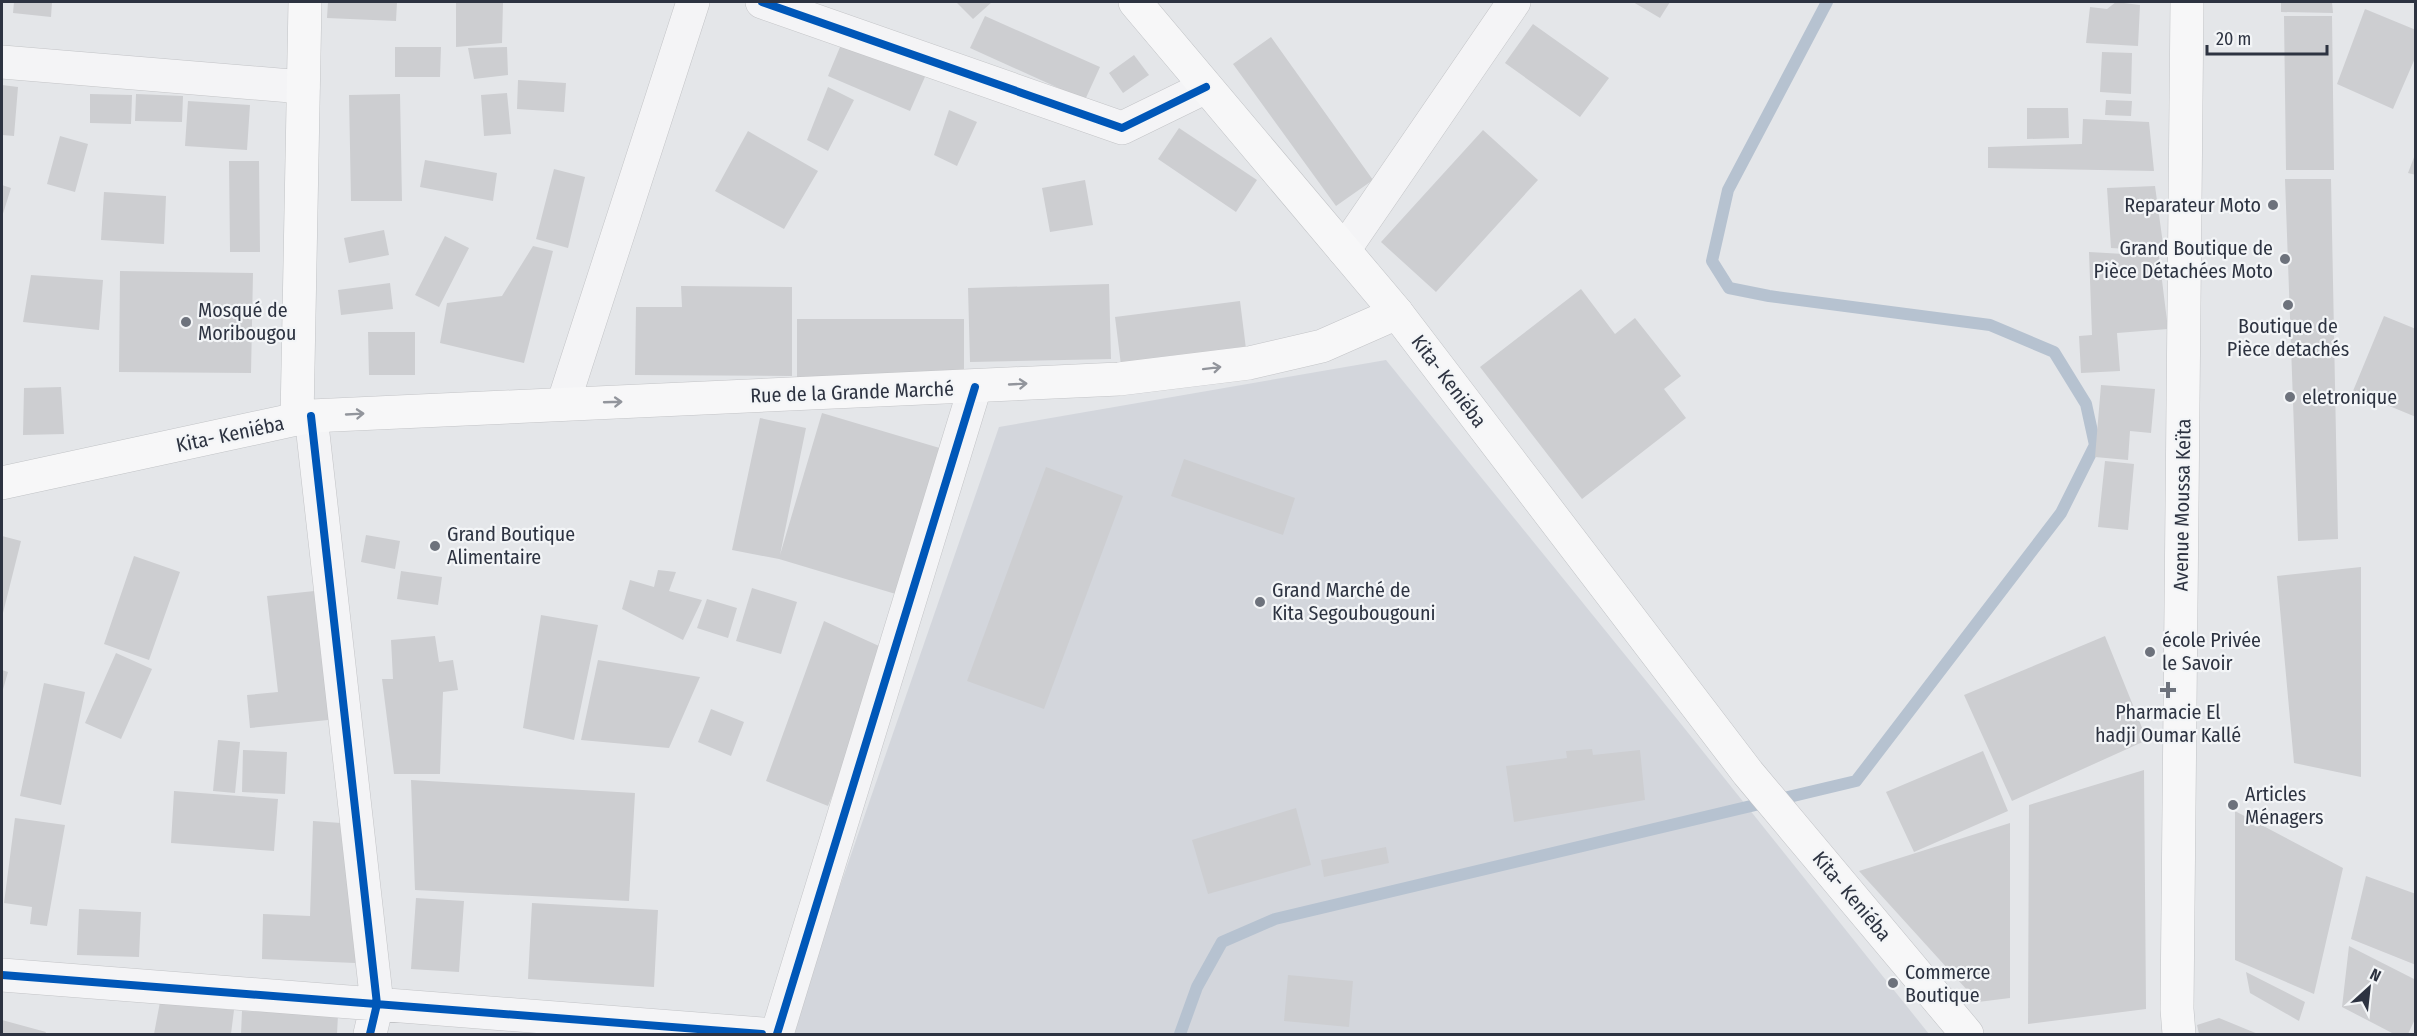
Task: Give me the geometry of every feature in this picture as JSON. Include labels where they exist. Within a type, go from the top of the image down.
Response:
[{"type":"main road","name":"Kita- Keniéba","points":[[2,483],[304,418],[305,2]]},
{"type":"main road","name":"Kita- Keniéba","points":[[1135,2],[1396,313],[1748,773],[1967,1035]]},
{"type":"main road","name":"Avenue Moussa Keïta","points":[[2174,1026],[2187,2]]},
{"type":"main road","name":"Rue de la Grande Marché","points":[[304,418],[1119,379],[1249,363],[1322,346],[1396,313]]},
{"type":"street","points":[[562,404],[693,2]]},
{"type":"street","points":[[762,2],[1122,128],[1206,87]]},
{"type":"street","points":[[1344,250],[1514,2]]},
{"type":"street","points":[[2,62],[303,87]]},
{"type":"street","points":[[777,1035],[975,387]]},
{"type":"street","points":[[304,418],[373,1019]]},
{"type":"street","points":[[2,975],[373,1019],[762,1035]]},
{"type":"shaded area","name":"Grand Marché de Kita Segoubougouni","points":[[1386,360],[1929,1034],[789,1034],[999,427]]},
{"type":"building","points":[[14,2],[52,2],[51,17],[13,13]]},
{"type":"building","points":[[328,2],[397,2],[396,21],[327,18]]},
{"type":"building","points":[[456,2],[503,2],[502,43],[456,47]]},
{"type":"building","points":[[956,2],[992,2],[973,19]]},
{"type":"building","points":[[1633,2],[1670,2],[1660,18]]},
{"type":"building","points":[[2116,2],[2140,5],[2138,46],[2086,43],[2090,7],[2107,9]]},
{"type":"building","points":[[2281,2],[2332,2],[2333,13],[2281,12]]},
{"type":"building","points":[[2365,9],[2416,30],[2416,56],[2393,109],[2337,84]]},
{"type":"building","points":[[985,16],[1100,67],[1085,100],[970,48]]},
{"type":"building","points":[[2284,16],[2332,16],[2334,170],[2286,170]]},
{"type":"building","points":[[1533,24],[1609,78],[1580,117],[1505,63]]},
{"type":"building","points":[[845,35],[928,70],[910,111],[828,76]]},
{"type":"building","points":[[1271,37],[1373,180],[1336,206],[1233,64]]},
{"type":"building","points":[[395,47],[441,47],[440,77],[395,77]]},
{"type":"building","points":[[507,47],[508,75],[474,79],[468,48]]},
{"type":"building","points":[[2102,52],[2132,53],[2131,94],[2100,92]]},
{"type":"building","points":[[1134,55],[1149,75],[1123,93],[1109,73]]},
{"type":"building","points":[[518,80],[566,83],[564,112],[517,109]]},
{"type":"building","points":[[2,85],[18,87],[14,136],[2,135]]},
{"type":"building","points":[[828,87],[854,100],[828,151],[807,140]]},
{"type":"building","points":[[507,93],[511,134],[484,136],[481,95]]},
{"type":"building","points":[[90,94],[132,95],[131,124],[90,123]]},
{"type":"building","points":[[136,94],[183,96],[182,122],[135,121]]},
{"type":"building","points":[[400,94],[402,201],[351,201],[349,95]]},
{"type":"building","points":[[2106,100],[2132,101],[2131,116],[2105,115]]},
{"type":"building","points":[[188,101],[250,105],[247,150],[185,146]]},
{"type":"building","points":[[2027,108],[2068,108],[2069,138],[2027,139]]},
{"type":"building","points":[[949,110],[977,122],[957,166],[934,155]]},
{"type":"building","points":[[2083,119],[2149,122],[2154,171],[1988,168],[1988,147],[2082,144]]},
{"type":"building","points":[[1179,128],[1257,180],[1236,212],[1158,159]]},
{"type":"building","points":[[1483,130],[1538,180],[1436,292],[1381,242]]},
{"type":"building","points":[[748,131],[818,171],[784,229],[715,191]]},
{"type":"building","points":[[60,136],[88,144],[75,192],[47,184]]},
{"type":"building","points":[[2416,152],[2416,175],[2408,173]]},
{"type":"building","points":[[425,160],[497,173],[493,201],[420,187]]},
{"type":"building","points":[[229,161],[259,161],[260,252],[230,252]]},
{"type":"building","points":[[554,169],[585,177],[568,248],[536,239]]},
{"type":"building","points":[[2285,179],[2331,179],[2338,539],[2298,541]]},
{"type":"building","points":[[1085,180],[1093,225],[1050,232],[1042,188]]},
{"type":"building","points":[[2,185],[11,188],[2,217]]},
{"type":"building","points":[[2155,186],[2164,251],[2111,248],[2107,188]]},
{"type":"building","points":[[104,192],[166,196],[164,244],[101,240]]},
{"type":"building","points":[[384,230],[389,255],[349,263],[344,238]]},
{"type":"building","points":[[445,236],[469,248],[439,307],[415,295]]},
{"type":"building","points":[[533,246],[553,251],[524,363],[440,343],[447,303],[502,296]]},
{"type":"building","points":[[2089,252],[2159,256],[2168,329],[2117,333],[2120,371],[2081,373],[2079,336],[2092,335]]},
{"type":"building","name":"Mosqué de Moribougou","points":[[120,271],[253,273],[251,373],[119,372]]},
{"type":"building","points":[[31,275],[103,280],[99,330],[23,322]]},
{"type":"building","points":[[390,283],[393,309],[341,315],[338,290]]},
{"type":"building","points":[[1109,284],[1111,359],[970,362],[968,288]]},
{"type":"building","points":[[681,286],[792,287],[792,376],[635,375],[636,307],[682,307]]},
{"type":"building","points":[[1581,289],[1615,334],[1635,318],[1681,376],[1664,389],[1686,418],[1582,499],[1480,367]]},
{"type":"building","points":[[1240,301],[1246,349],[1121,365],[1115,317]]},
{"type":"building","points":[[2384,316],[2416,329],[2416,417],[2353,391]]},
{"type":"building","points":[[797,319],[964,319],[964,377],[797,377]]},
{"type":"building","points":[[368,332],[415,332],[415,375],[369,375]]},
{"type":"building","points":[[2101,385],[2155,389],[2151,433],[2130,431],[2128,460],[2095,457]]},
{"type":"building","points":[[61,387],[64,434],[23,435],[24,388]]},
{"type":"building","points":[[822,413],[943,449],[899,595],[779,559],[732,550],[760,418],[806,428],[780,555]]},
{"type":"building","points":[[1184,459],[1295,498],[1283,535],[1171,496]]},
{"type":"building","points":[[2105,461],[2134,464],[2128,530],[2098,527]]},
{"type":"building","points":[[1046,467],[1123,496],[1044,709],[967,681]]},
{"type":"building","points":[[366,535],[400,541],[395,569],[361,562]]},
{"type":"building","points":[[2,536],[21,541],[2,617]]},
{"type":"building","points":[[134,556],[180,572],[149,660],[104,644]]},
{"type":"building","points":[[2361,567],[2361,777],[2294,763],[2277,576]]},
{"type":"building","points":[[658,570],[676,572],[669,591],[702,600],[683,640],[622,609],[630,580],[654,587]]},
{"type":"building","points":[[401,571],[442,577],[438,605],[397,599]]},
{"type":"building","points":[[752,588],[797,602],[781,654],[736,641]]},
{"type":"building","points":[[324,590],[338,719],[250,728],[247,695],[278,692],[267,596]]},
{"type":"building","points":[[707,599],[737,608],[728,638],[697,628]]},
{"type":"building","points":[[541,615],[598,625],[574,740],[523,728]]},
{"type":"building","points":[[824,621],[890,651],[828,806],[766,781]]},
{"type":"building","points":[[435,636],[439,662],[453,660],[458,690],[443,692],[440,774],[394,774],[382,679],[393,679],[391,640]]},
{"type":"building","points":[[2105,636],[2147,740],[2012,801],[1964,695]]},
{"type":"building","points":[[116,653],[152,669],[121,739],[85,723]]},
{"type":"building","points":[[598,660],[700,677],[669,748],[581,740]]},
{"type":"building","points":[[2,670],[8,672],[2,693]]},
{"type":"building","points":[[44,683],[85,692],[61,805],[20,796]]},
{"type":"building","points":[[711,709],[744,722],[731,756],[698,742]]},
{"type":"building","points":[[218,740],[240,742],[235,793],[213,791]]},
{"type":"building","points":[[1592,749],[1593,755],[1640,750],[1645,800],[1514,822],[1506,766],[1567,758],[1566,751]]},
{"type":"building","points":[[243,750],[287,752],[285,794],[242,792]]},
{"type":"building","points":[[1983,751],[2008,811],[1914,852],[1886,792]]},
{"type":"building","points":[[2144,770],[2146,1009],[2028,1024],[2029,805]]},
{"type":"building","points":[[411,780],[635,793],[629,901],[415,890]]},
{"type":"building","points":[[174,791],[278,799],[274,851],[171,843]]},
{"type":"building","points":[[1296,808],[1311,865],[1208,894],[1192,840]]},
{"type":"building","points":[[2235,811],[2343,868],[2314,994],[2235,960]]},
{"type":"building","points":[[15,818],[65,825],[47,926],[30,924],[32,907],[4,903]]},
{"type":"building","points":[[313,821],[355,824],[355,963],[262,959],[263,914],[310,916]]},
{"type":"building","points":[[2010,823],[2010,998],[1978,1002],[1859,871]]},
{"type":"building","points":[[1386,847],[1389,863],[1324,877],[1321,860]]},
{"type":"building","points":[[2366,876],[2416,894],[2416,965],[2351,939]]},
{"type":"building","points":[[416,898],[464,901],[459,972],[411,969]]},
{"type":"building","points":[[532,903],[658,910],[654,987],[528,979]]},
{"type":"building","points":[[79,909],[141,912],[139,957],[77,955]]},
{"type":"building","points":[[2349,946],[2416,980],[2416,1017],[2408,1034],[2394,1034],[2342,1007]]},
{"type":"building","points":[[2246,972],[2305,1002],[2299,1021],[2250,993]]},
{"type":"building","points":[[1288,975],[1353,981],[1349,1027],[1284,1021]]},
{"type":"building","points":[[160,1002],[234,1010],[231,1034],[154,1034]]},
{"type":"building","points":[[242,1011],[338,1015],[337,1034],[241,1034]]},
{"type":"building","points":[[2219,1018],[2258,1034],[2199,1034],[2197,1025]]},
{"type":"building","points":[[2,1020],[46,1032],[45,1034],[2,1034]]},
{"type":"waterway","points":[[1180,1034],[1197,987],[1222,942],[1275,919],[1856,781],[2061,513],[2095,445],[2086,404],[2054,352],[1990,325],[1769,296],[1729,288],[1712,261],[1728,190],[1827,2]]},
{"type":"cycle path","points":[[762,2],[1122,128],[1206,87]]},
{"type":"cycle path","points":[[777,1034],[975,387]]},
{"type":"cycle path","points":[[311,416],[377,1004],[370,1034]]},
{"type":"cycle path","points":[[2,975],[762,1034]]},
{"type":"place","name":"Reparateur Moto","points":[[2273,205]]},
{"type":"place","name":"Grand Boutique de Pièce Détachées Moto","points":[[2285,259]]},
{"type":"place","name":"Boutique de Pièce detachés","points":[[2288,305]]},
{"type":"place","name":"Mosqué de Moribougou","points":[[186,322]]},
{"type":"place","name":"eletronique","points":[[2290,397]]},
{"type":"place","name":"Grand Boutique Alimentaire","points":[[435,546]]},
{"type":"place","name":"Grand Marché de Kita Segoubougouni","points":[[1260,602]]},
{"type":"place","name":"école Privée le Savoir","points":[[2150,652]]},
{"type":"place","name":"Pharmacie El hadji Oumar Kallé","points":[[2168,690]]},
{"type":"place","name":"Articles Ménagers","points":[[2233,805]]},
{"type":"place","name":"Commerce Boutique","points":[[1893,983]]}]
